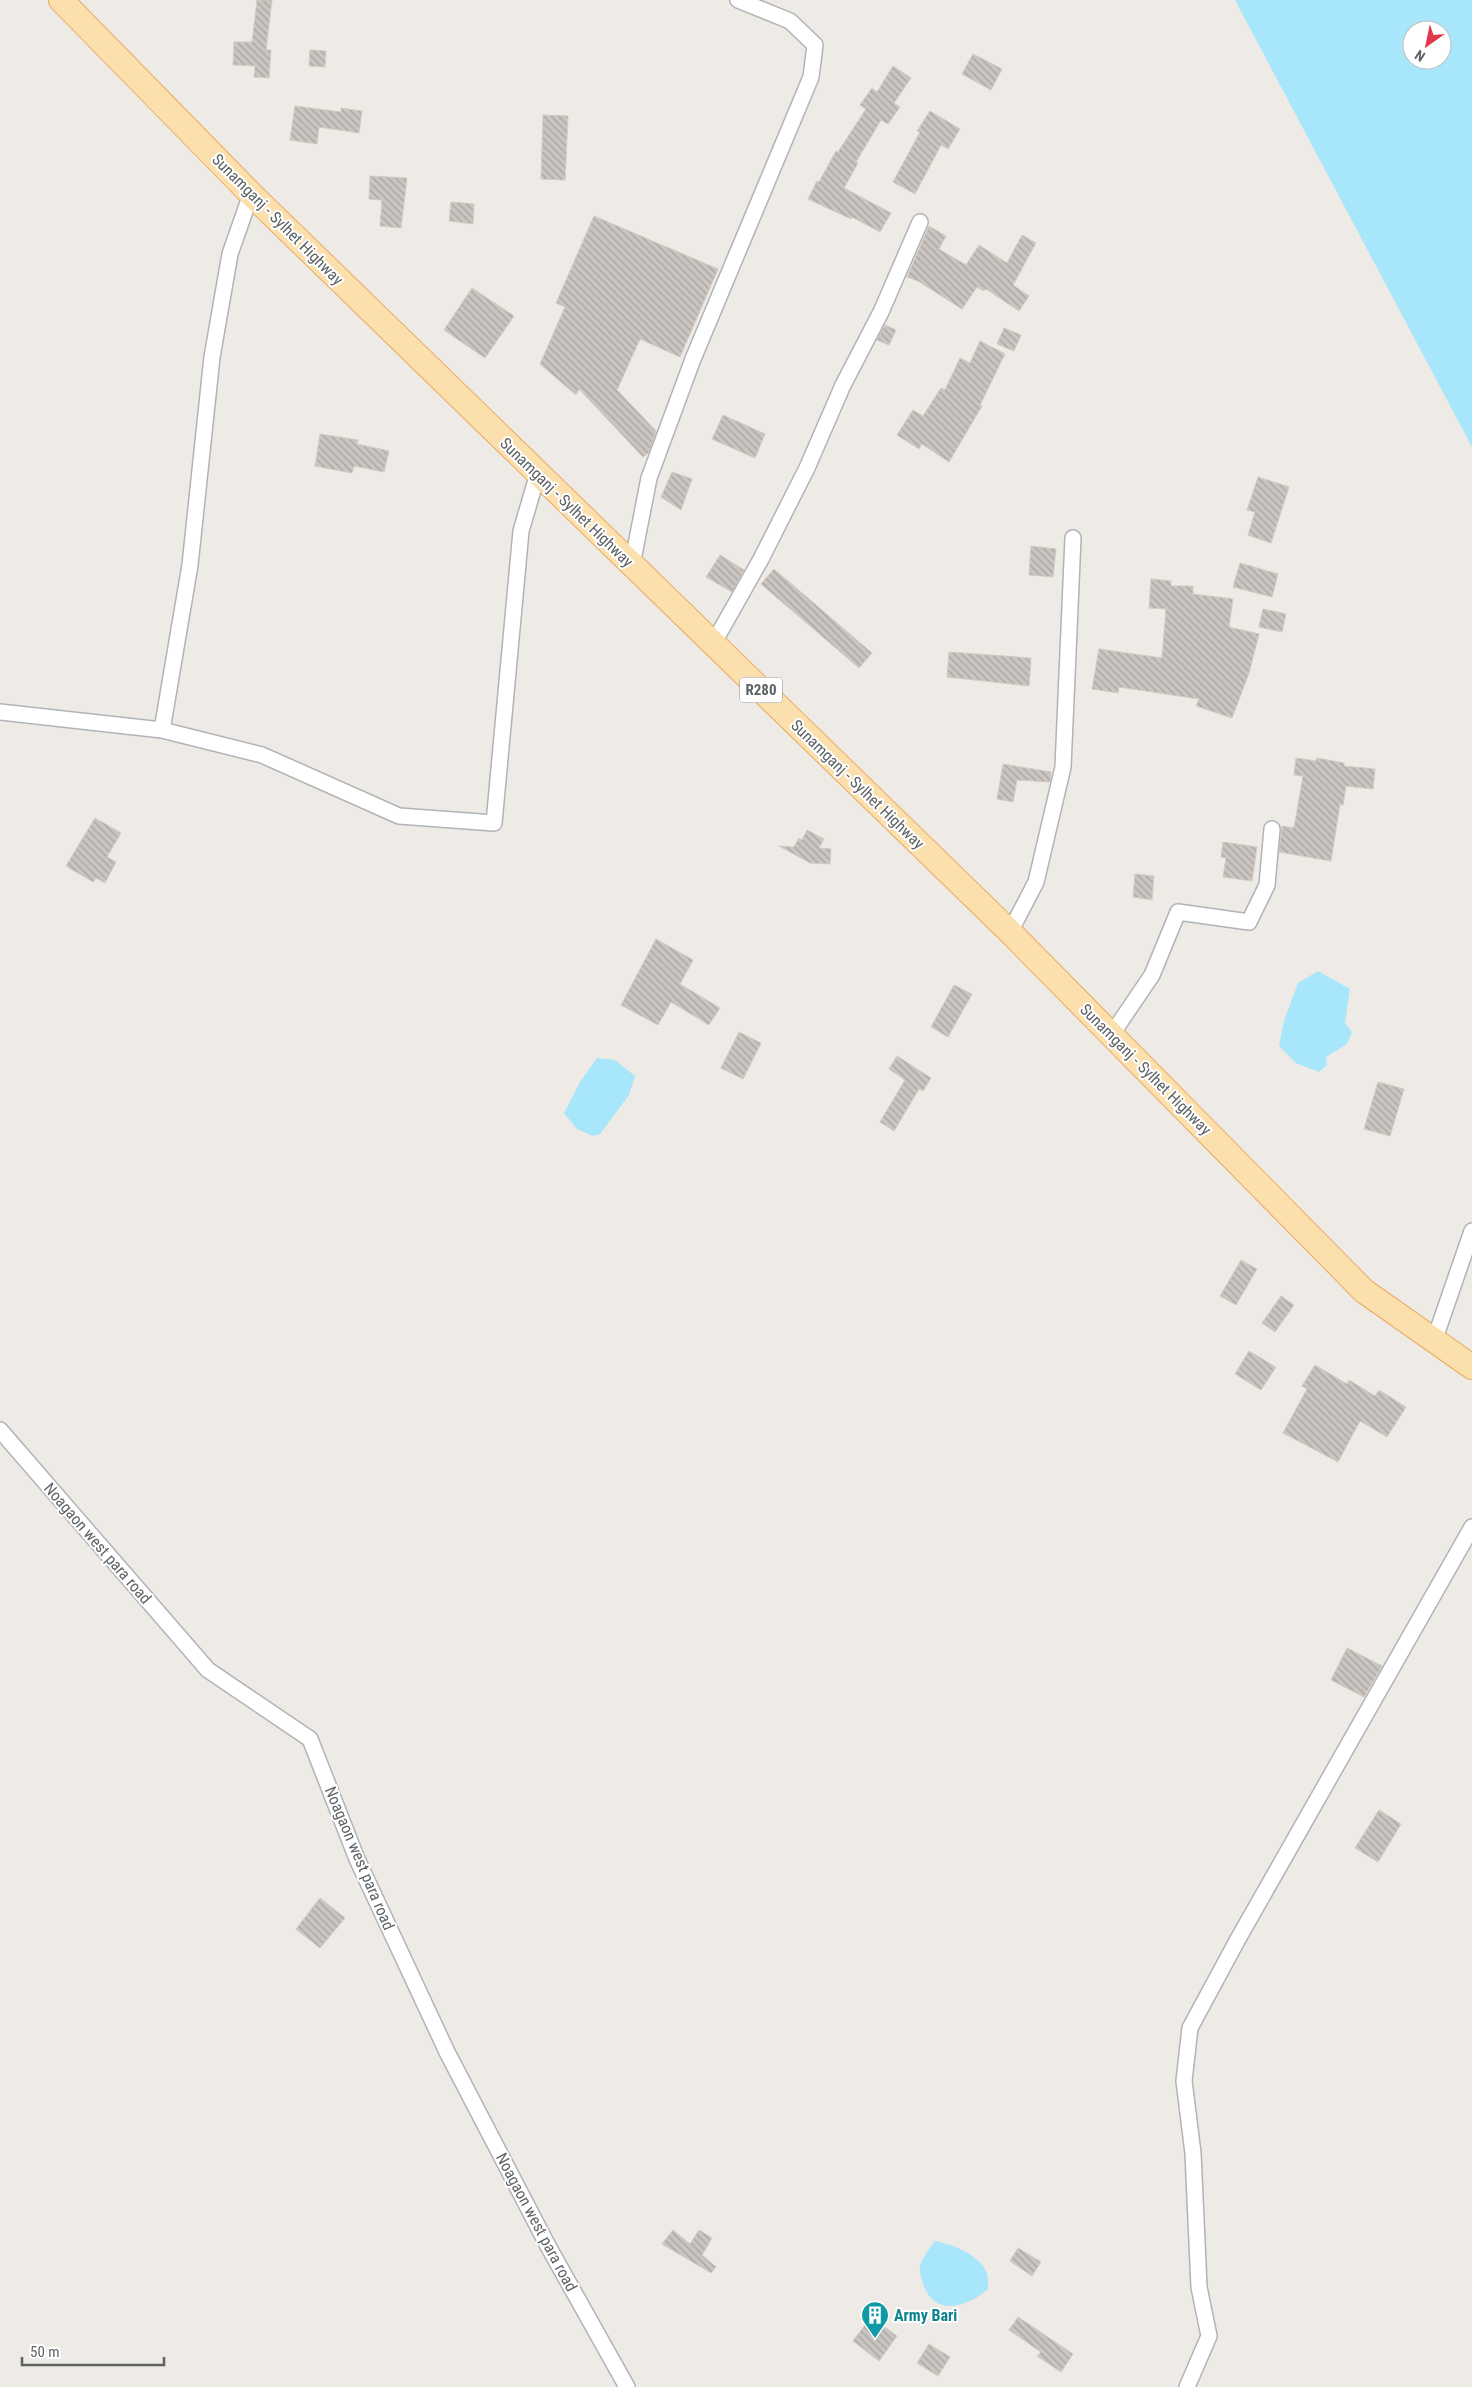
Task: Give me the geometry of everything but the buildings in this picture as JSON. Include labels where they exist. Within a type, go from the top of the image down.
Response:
[{"type":"main road","name":"Sunamganj - Sylhet Highway","points":[[61,0],[251,194],[1010,932],[1364,1291],[1472,1367]]},
{"type":"street","points":[[632,566],[649,478],[694,359],[811,77],[815,45],[790,21],[738,0]]},
{"type":"street","points":[[162,730],[190,565],[212,357],[230,254],[251,194]]},
{"type":"street","points":[[713,644],[761,559],[807,468],[843,385],[881,312],[920,222]]},
{"type":"street","points":[[0,712],[162,730],[262,755],[399,816],[494,823],[521,531],[538,473]]},
{"type":"street","points":[[1010,932],[1036,882],[1063,767],[1068,612],[1073,538]]},
{"type":"street","points":[[1112,1034],[1152,974],[1178,912],[1249,922],[1267,885],[1272,830]]},
{"type":"street","points":[[1434,1341],[1472,1231]]},
{"type":"street","name":"Noagaon west para road","points":[[0,1430],[208,1670],[310,1739],[357,1859],[447,2052],[548,2246],[627,2387]]},
{"type":"street","points":[[1186,2387],[1209,2336],[1199,2287],[1193,2153],[1184,2081],[1190,2028],[1238,1939],[1472,1528]]},
{"type":"water","points":[[1235,0],[1472,0],[1472,447]]},
{"type":"water","points":[[1318,971],[1350,989],[1345,1023],[1352,1032],[1347,1044],[1326,1057],[1327,1065],[1319,1072],[1296,1063],[1279,1046],[1284,1021],[1298,983]]},
{"type":"water","points":[[597,1058],[615,1060],[635,1076],[629,1095],[600,1134],[593,1136],[577,1129],[564,1113],[580,1082]]},
{"type":"water","points":[[935,2241],[965,2251],[978,2261],[987,2273],[988,2289],[971,2301],[961,2304],[943,2305],[935,2301],[928,2294],[920,2270],[924,2258]]},
{"type":"place","name":"Army Bari","points":[[875,2339]]}]
